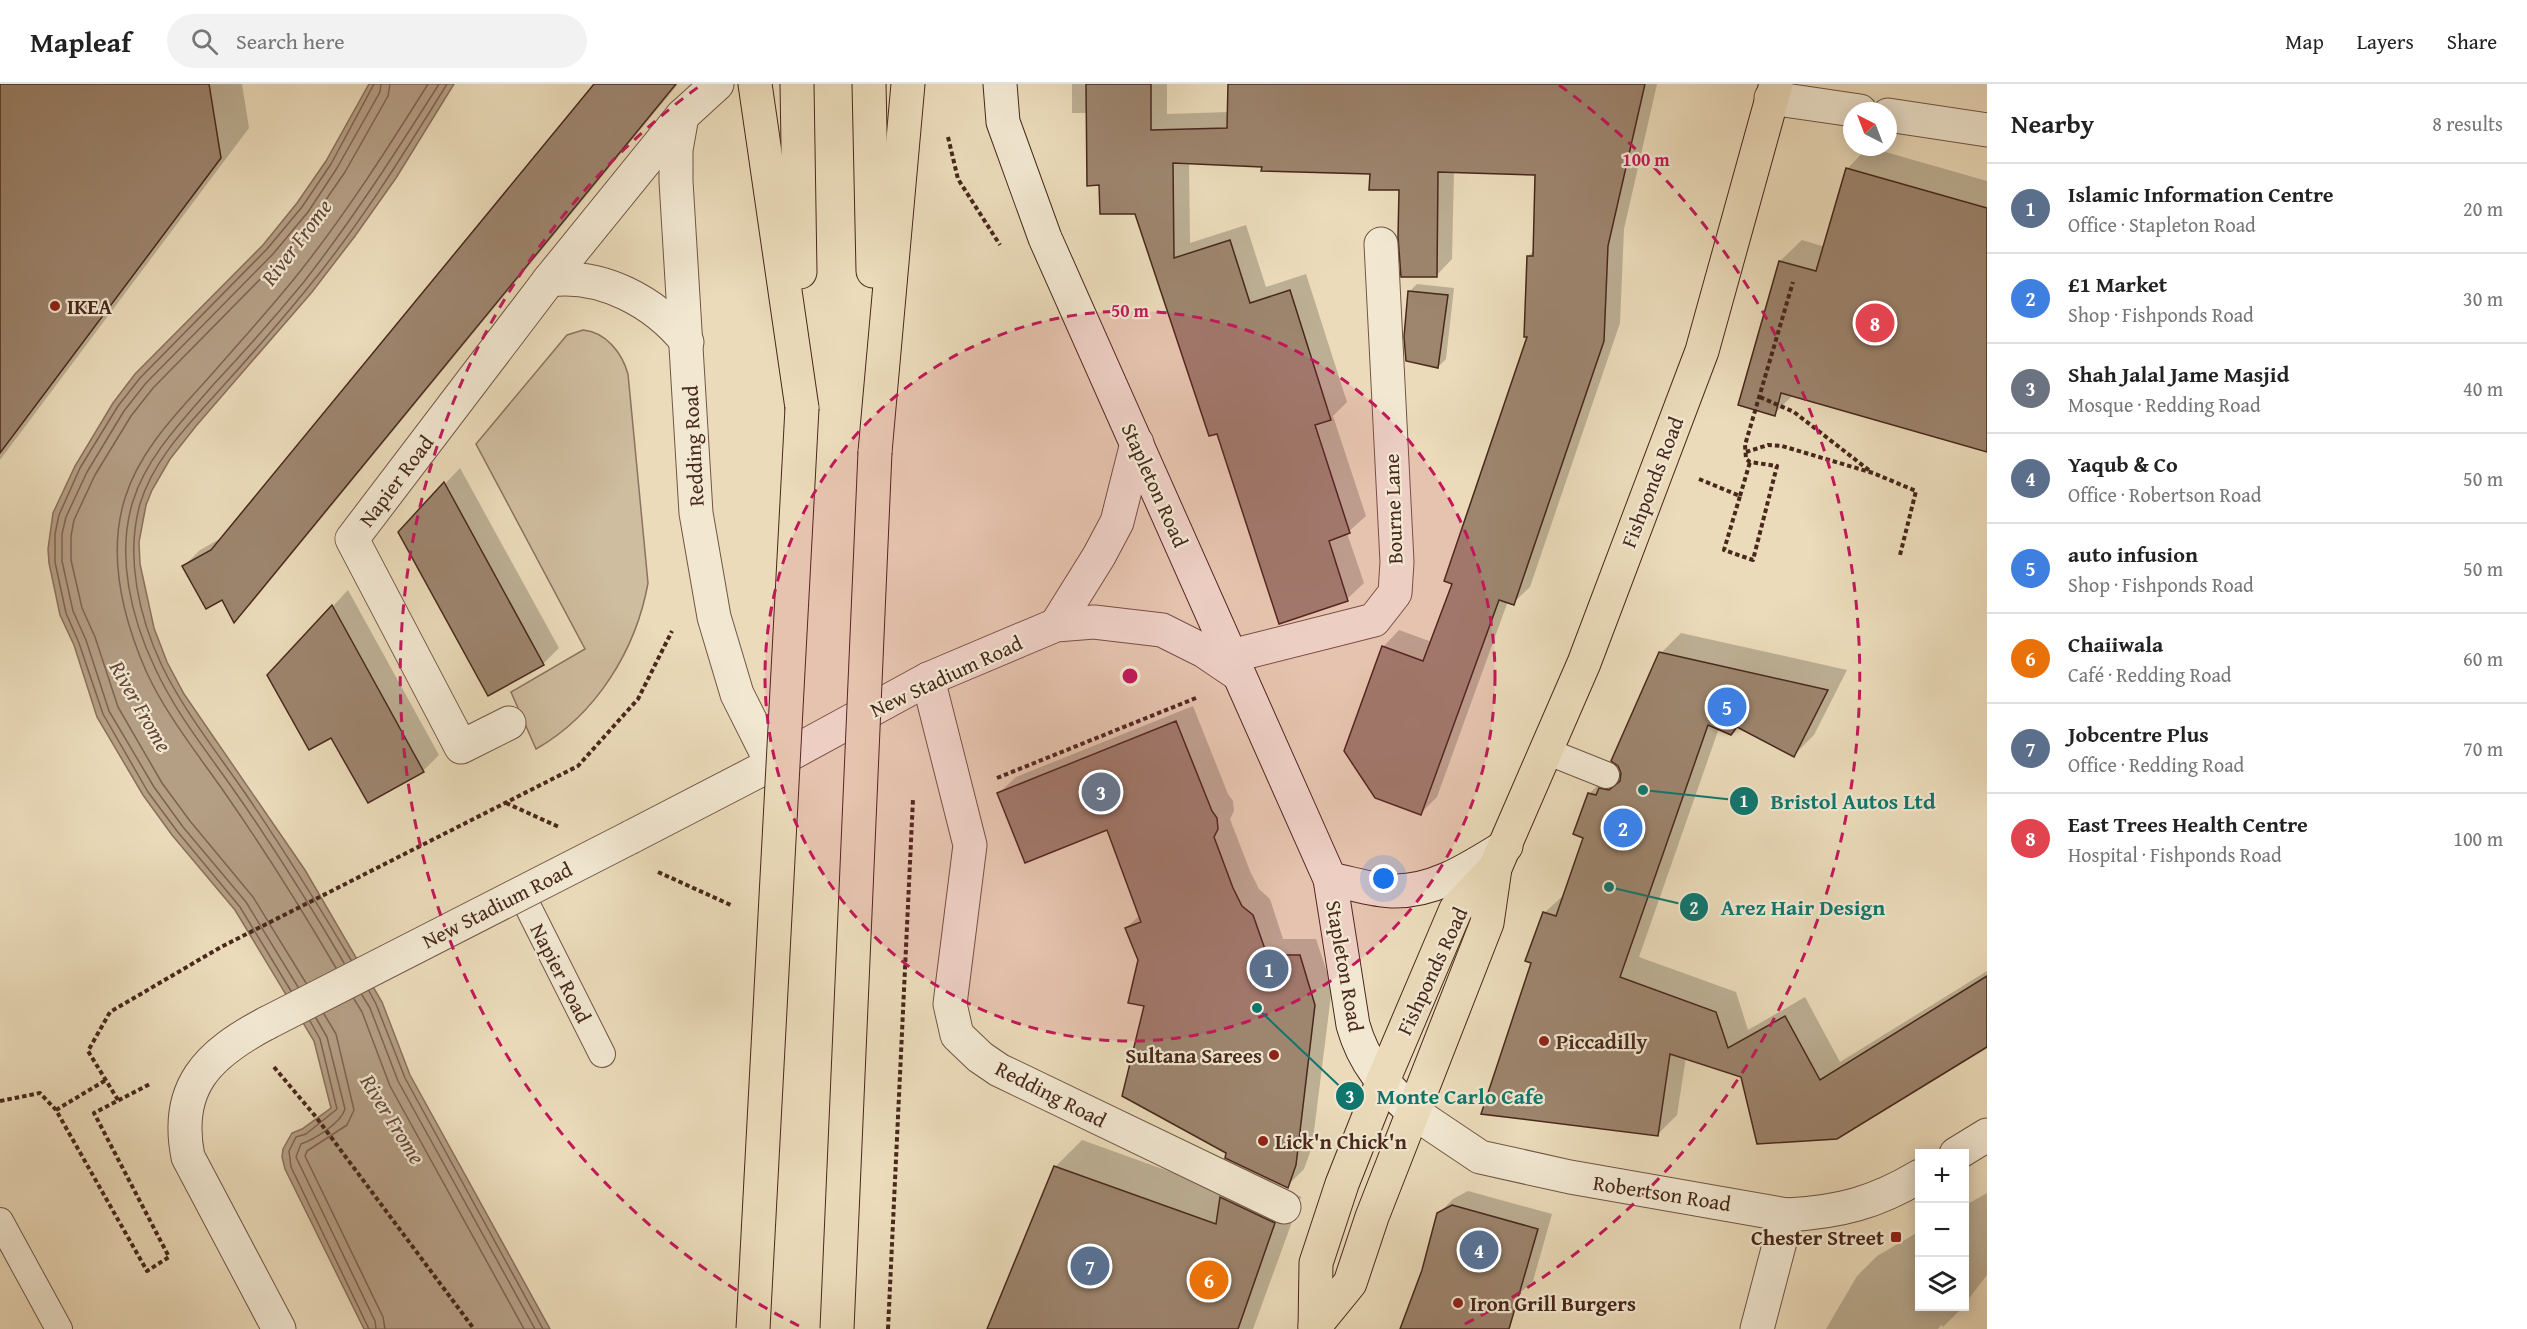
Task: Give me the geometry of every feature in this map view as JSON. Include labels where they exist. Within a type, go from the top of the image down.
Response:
[{"type":"main road","points":[[755,84],[802,408]]},
{"type":"main road","points":[[753,1329],[802,408],[797,84]]},
{"type":"main road","points":[[869,84],[875,452]]},
{"type":"main road","points":[[837,1329],[875,452],[908,84]]},
{"type":"main road","name":"Fishponds Road","points":[[1413,1112],[1487,922],[1500,857],[1584,663],[1702,351],[1774,91]]},
{"type":"main road","name":"Fishponds Road","points":[[1382,1083],[1456,909],[1500,857]]},
{"type":"main road","points":[[1315,1327],[1316,1263],[1342,1184],[1382,1083]]},
{"type":"main road","points":[[1315,1327],[1350,1283],[1413,1112]]},
{"type":"street","name":"Napier Road","points":[[509,723],[460,747],[352,539],[549,280],[682,117],[717,84]]},
{"type":"street","name":"Stapleton Road","points":[[1000,84],[1003,122],[1045,238],[1330,879],[1358,1044],[1382,1083],[1413,1112]]},
{"type":"street","points":[[1774,91],[1843,107]]},
{"type":"street","points":[[1897,116],[1987,129]]},
{"type":"street","name":"Redding Road","points":[[682,117],[676,150],[676,181],[696,513],[714,617],[737,694],[772,764]]},
{"type":"street","name":"Bourne Lane","points":[[1240,677],[1374,620],[1395,593],[1397,562],[1381,244]]},
{"type":"street","points":[[549,280],[579,279],[616,290],[658,311],[687,342]]},
{"type":"street","points":[[1056,625],[1100,556],[1117,522],[1137,443]]},
{"type":"street","name":"New Stadium Road","points":[[279,1329],[188,1157],[185,1141],[187,1108],[191,1091],[200,1073],[214,1056],[256,1029],[772,764],[928,679],[1056,625],[1094,622],[1161,630],[1204,651],[1240,677]]},
{"type":"street","name":"Redding Road","points":[[928,679],[970,844],[950,1004],[957,1035],[980,1058],[999,1070],[1284,1207]]},
{"type":"street","name":"Stapleton Road","points":[[1330,879],[1394,891],[1449,880],[1500,857]]},
{"type":"street","name":"Robertson Road","points":[[1413,1112],[1480,1157],[1570,1177],[1787,1215],[1822,1213],[1862,1205],[1889,1194],[1915,1179]]},
{"type":"street","points":[[1964,1149],[1987,1135]]},
{"type":"street","points":[[1756,1329],[1787,1215]]},
{"type":"lane","points":[[1546,751],[1606,775]]},
{"type":"lane","name":"Napier Road","points":[[521,893],[602,1054]]},
{"type":"lane","points":[[0,1221],[59,1329]]},
{"type":"path","points":[[1750,462],[1724,550],[1753,560],[1777,466],[1750,462],[1746,459],[1745,445],[1793,282]]},
{"type":"path","points":[[1759,396],[1794,412],[1873,473]]},
{"type":"path","points":[[1746,452],[1768,445],[1782,446],[1873,473],[1916,491],[1900,555]]},
{"type":"path","points":[[1660,462],[1740,496]]},
{"type":"path","points":[[118,1100],[88,1051],[110,1012],[221,947],[578,766],[638,699],[673,630]]},
{"type":"path","points":[[957,794],[1240,677]]},
{"type":"path","points":[[506,802],[570,832]]},
{"type":"path","points":[[655,871],[740,910]]},
{"type":"path","points":[[895,980],[950,1004]]},
{"type":"path","points":[[256,1029],[316,1117],[474,1329]]},
{"type":"path","points":[[56,1110],[106,1080]]},
{"type":"path","points":[[0,1101],[40,1093],[56,1110],[147,1271],[168,1257],[94,1113],[153,1083]]},
{"type":"shaded area","points":[[583,330],[606,339],[617,351],[628,374],[648,583],[634,632],[610,678],[577,718],[558,735],[536,749],[511,692],[585,649],[476,444],[567,335]]},
{"type":"water","name":"River Frome","points":[[369,84],[454,84],[396,178],[355,236],[312,292],[170,459],[146,505],[139,542],[140,564],[154,628],[167,662],[184,694],[305,870],[382,1002],[410,1075],[550,1329],[364,1329],[285,1169],[282,1157],[283,1149],[292,1133],[302,1129],[331,1108],[314,1041],[235,910],[172,835],[143,795],[97,717],[74,645],[60,615],[49,563],[48,549],[53,513],[75,466],[113,403],[135,374],[263,245],[297,203],[326,161]]},
{"type":"building","name":"IKEA","points":[[0,84],[209,84],[221,158],[0,453]]},
{"type":"building","points":[[594,84],[676,84],[234,623],[222,600],[206,609],[182,566],[211,550]]},
{"type":"building","points":[[1086,84],[1151,84],[1151,130],[1227,128],[1228,84],[1645,84],[1608,246],[1604,341],[1514,605],[1499,600],[1421,815],[1375,798],[1344,751],[1382,646],[1423,661],[1452,584],[1444,581],[1527,337],[1524,337],[1527,256],[1533,256],[1535,175],[1438,172],[1437,277],[1401,277],[1398,237],[1399,190],[1369,190],[1370,174],[1261,171],[1262,167],[1173,163],[1174,258],[1230,240],[1250,303],[1290,290],[1331,420],[1315,425],[1350,533],[1329,541],[1348,601],[1279,624],[1217,434],[1209,436],[1135,214],[1100,214],[1099,185],[1087,186]]},
{"type":"building","points":[[1846,168],[1987,208],[1987,452],[1781,393],[1775,416],[1738,405],[1779,261],[1816,271]]},
{"type":"building","points":[[1408,291],[1448,295],[1438,368],[1406,361],[1404,337]]},
{"type":"building","points":[[444,482],[544,665],[488,696],[398,532]]},
{"type":"building","points":[[332,605],[424,772],[368,803],[331,738],[309,750],[267,675]]},
{"type":"building","points":[[1659,652],[1828,690],[1794,757],[1737,727],[1731,735],[1708,725],[1620,977],[1716,1012],[1728,1048],[1785,1016],[1820,1080],[1987,976],[1987,1047],[1837,1139],[1757,1144],[1741,1077],[1670,1054],[1658,1136],[1481,1114],[1531,963],[1525,961],[1543,912],[1556,916],[1583,838],[1573,834],[1588,793],[1596,795],[1599,788],[1609,790],[1620,781],[1621,773],[1618,766],[1611,761]]},
{"type":"building","points":[[1176,721],[1212,811],[1217,818],[1218,829],[1214,837],[1233,888],[1242,906],[1253,915],[1267,955],[1300,955],[1315,1005],[1296,1165],[1288,1188],[1225,1158],[1226,1153],[1122,1096],[1144,1006],[1128,1003],[1138,960],[1125,928],[1141,922],[1107,830],[1025,863],[997,793]]},
{"type":"building","points":[[1054,1166],[1216,1224],[1220,1197],[1275,1223],[1238,1329],[987,1329]]},
{"type":"building","points":[[1452,1205],[1538,1229],[1509,1329],[1400,1329],[1422,1270],[1437,1213]]},
{"type":"place","name":"IKEA","points":[[55,306]]},
{"type":"place","name":"East Trees Health Centre","points":[[1875,323]]},
{"type":"place","name":"auto infusion","points":[[1727,707]]},
{"type":"place","name":"Bristol Autos Ltd","points":[[1643,790]]},
{"type":"place","name":"Shah Jalal Jame Masjid","points":[[1101,792]]},
{"type":"place","name":"£1 Market","points":[[1623,828]]},
{"type":"place","name":"Arez Hair Design","points":[[1609,887]]},
{"type":"place","name":"Islamic Information Centre","points":[[1269,969]]},
{"type":"place","name":"Monte Carlo Cafe","points":[[1257,1008]]},
{"type":"place","name":"Piccadilly","points":[[1544,1041]]},
{"type":"place","name":"Sultana Sarees","points":[[1274,1055]]},
{"type":"place","name":"Lick'n Chick'n","points":[[1263,1141]]},
{"type":"place","name":"Chester Street","points":[[1896,1237]]},
{"type":"place","name":"Yaqub & Co","points":[[1479,1250]]},
{"type":"place","name":"Jobcentre Plus","points":[[1090,1266]]},
{"type":"place","name":"Chaiiwala","points":[[1209,1280]]},
{"type":"place","name":"Iron Grill Burgers","points":[[1458,1303]]}]
